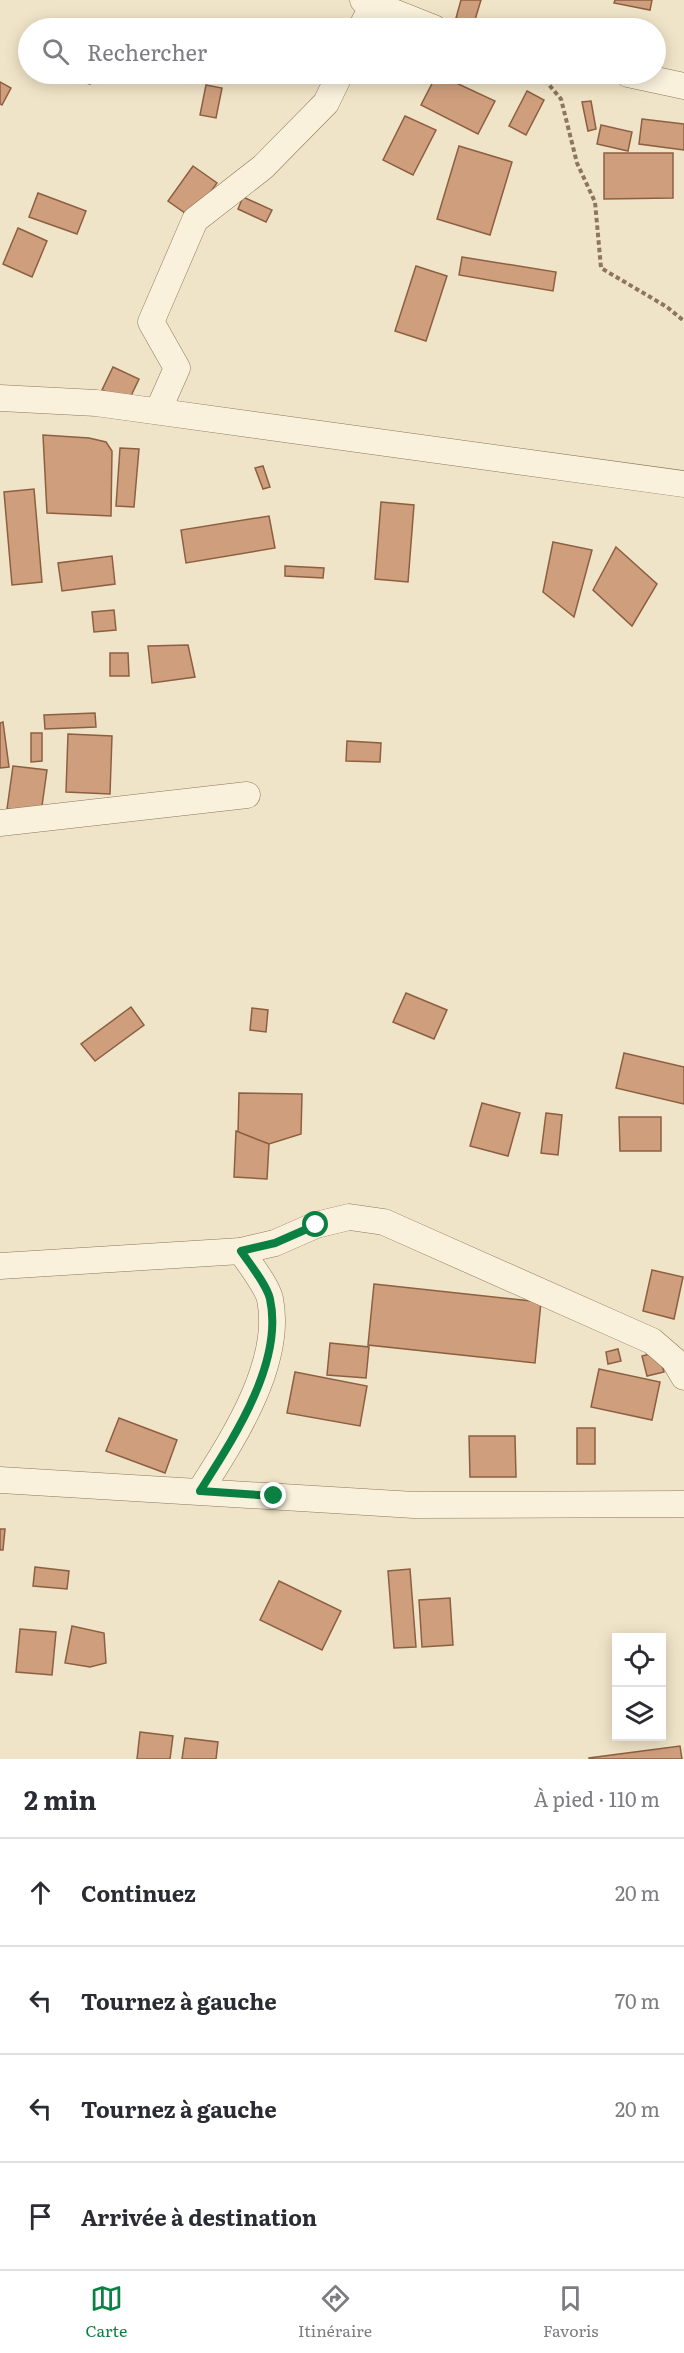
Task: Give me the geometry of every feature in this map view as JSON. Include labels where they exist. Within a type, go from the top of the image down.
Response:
[{"type":"street","points":[[364,18],[368,2],[409,18]]},
{"type":"street","points":[[666,82],[684,86]]},
{"type":"street","points":[[158,411],[177,368],[151,322],[195,220],[263,167],[326,103],[335,84]]},
{"type":"street","points":[[0,398],[96,403],[684,484]]},
{"type":"street","points":[[0,824],[247,795]]},
{"type":"street","points":[[0,1266],[241,1251],[275,1243],[316,1225],[349,1217],[384,1222],[652,1341],[674,1360],[684,1377]]},
{"type":"street","points":[[200,1491],[233,1438],[263,1375],[272,1326],[270,1297],[241,1251]]},
{"type":"street","points":[[0,1480],[414,1505],[684,1504]]},
{"type":"path","points":[[548,84],[561,99],[577,163],[595,202],[601,268],[667,307],[684,321]]},
{"type":"building","points":[[461,0],[481,0],[476,18],[456,18]]},
{"type":"building","points":[[615,0],[652,0],[650,10],[614,3]]},
{"type":"building","points":[[0,82],[11,88],[2,105],[0,104]]},
{"type":"building","points":[[432,84],[458,84],[495,101],[478,134],[421,105]]},
{"type":"building","points":[[206,85],[222,88],[216,118],[200,115]]},
{"type":"building","points":[[527,91],[544,100],[526,135],[509,126]]},
{"type":"building","points":[[591,101],[596,129],[588,131],[582,102]]},
{"type":"building","points":[[405,116],[436,130],[413,175],[383,160]]},
{"type":"building","points":[[642,119],[684,124],[684,150],[639,144]]},
{"type":"building","points":[[601,125],[632,132],[628,151],[597,144]]},
{"type":"building","points":[[459,146],[512,162],[490,235],[437,219]]},
{"type":"building","points":[[604,153],[673,153],[673,198],[604,199]]},
{"type":"building","points":[[193,166],[217,183],[192,218],[168,201]]},
{"type":"building","points":[[38,193],[86,211],[77,234],[29,217]]},
{"type":"building","points":[[243,197],[272,210],[266,222],[238,209]]},
{"type":"building","points":[[18,228],[47,241],[32,277],[3,264]]},
{"type":"building","points":[[462,257],[556,272],[553,291],[459,275]]},
{"type":"building","points":[[416,266],[447,276],[426,341],[395,331]]},
{"type":"building","points":[[113,367],[139,379],[128,402],[102,390]]},
{"type":"building","points":[[43,435],[89,438],[106,442],[112,451],[111,516],[47,513]]},
{"type":"building","points":[[120,448],[139,449],[134,507],[116,506]]},
{"type":"building","points":[[263,466],[270,487],[263,489],[255,468]]},
{"type":"building","points":[[34,489],[42,582],[12,585],[4,492]]},
{"type":"building","points":[[381,502],[414,505],[408,582],[375,579]]},
{"type":"building","points":[[269,516],[275,548],[186,563],[181,530]]},
{"type":"building","points":[[553,542],[592,550],[574,617],[543,592]]},
{"type":"building","points":[[616,547],[657,584],[632,626],[593,590]]},
{"type":"building","points":[[112,556],[115,584],[62,591],[58,563]]},
{"type":"building","points":[[285,566],[324,568],[323,578],[285,576]]},
{"type":"building","points":[[114,610],[116,630],[94,632],[92,612]]},
{"type":"building","points":[[188,645],[195,677],[152,683],[148,646]]},
{"type":"building","points":[[110,653],[128,653],[129,676],[110,676]]},
{"type":"building","points":[[95,713],[96,727],[45,729],[44,715]]},
{"type":"building","points":[[3,722],[9,767],[0,768],[0,723]]},
{"type":"building","points":[[31,733],[42,733],[42,761],[31,762]]},
{"type":"building","points":[[68,734],[112,736],[110,794],[66,792]]},
{"type":"building","points":[[347,741],[381,743],[380,762],[346,761]]},
{"type":"building","points":[[13,766],[47,770],[41,813],[7,809]]},
{"type":"building","points":[[406,993],[447,1010],[434,1039],[393,1022]]},
{"type":"building","points":[[131,1007],[144,1025],[95,1061],[81,1044]]},
{"type":"building","points":[[252,1008],[268,1010],[266,1032],[250,1030]]},
{"type":"building","points":[[624,1053],[684,1067],[684,1104],[616,1088]]},
{"type":"building","points":[[239,1093],[302,1094],[301,1134],[269,1144],[238,1133]]},
{"type":"building","points":[[482,1103],[520,1113],[508,1156],[470,1146]]},
{"type":"building","points":[[546,1113],[562,1115],[558,1155],[541,1153]]},
{"type":"building","points":[[619,1117],[661,1117],[661,1151],[620,1151]]},
{"type":"building","points":[[236,1131],[269,1144],[267,1179],[234,1177]]},
{"type":"building","points":[[652,1270],[683,1277],[674,1319],[643,1311]]},
{"type":"building","points":[[374,1284],[541,1302],[535,1363],[368,1345]]},
{"type":"building","points":[[330,1343],[369,1347],[366,1378],[327,1375]]},
{"type":"building","points":[[618,1349],[621,1361],[608,1364],[606,1352]]},
{"type":"building","points":[[658,1352],[664,1372],[647,1376],[642,1356]]},
{"type":"building","points":[[599,1369],[660,1382],[652,1420],[591,1407]]},
{"type":"building","points":[[295,1372],[367,1386],[360,1426],[287,1413]]},
{"type":"building","points":[[119,1418],[177,1440],[165,1473],[106,1451]]},
{"type":"building","points":[[577,1428],[595,1428],[595,1464],[577,1464]]},
{"type":"building","points":[[469,1436],[515,1436],[516,1477],[470,1477]]},
{"type":"building","points":[[0,1529],[5,1529],[3,1550],[0,1550]]},
{"type":"building","points":[[35,1567],[69,1571],[67,1589],[33,1586]]},
{"type":"building","points":[[410,1569],[416,1647],[394,1648],[388,1571]]},
{"type":"building","points":[[279,1581],[341,1611],[322,1650],[260,1620]]},
{"type":"building","points":[[450,1598],[453,1645],[422,1647],[419,1600]]},
{"type":"building","points":[[72,1626],[104,1633],[106,1663],[90,1667],[65,1663]]},
{"type":"building","points":[[20,1629],[56,1632],[52,1675],[16,1672]]},
{"type":"building","points":[[140,1732],[173,1736],[170,1759],[137,1759]]},
{"type":"building","points":[[185,1738],[218,1742],[216,1759],[182,1759]]},
{"type":"building","points":[[680,1746],[682,1759],[589,1759],[589,1758]]},
{"type":"route","points":[[274,1496],[200,1491],[233,1438],[263,1375],[272,1326],[270,1297],[241,1251],[275,1243],[316,1225]]}]
